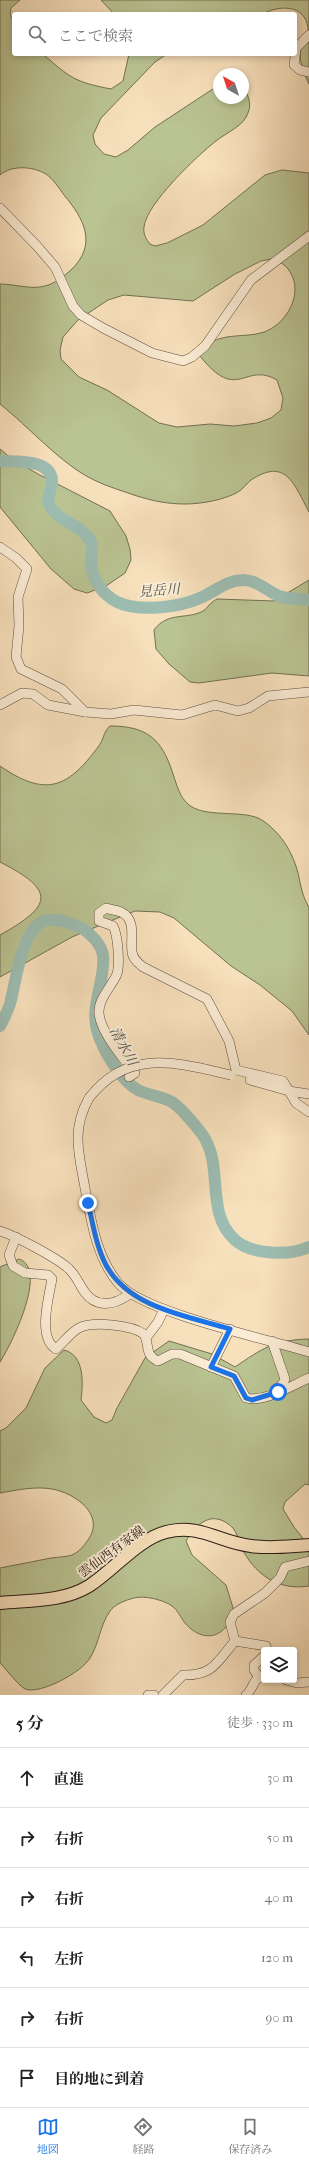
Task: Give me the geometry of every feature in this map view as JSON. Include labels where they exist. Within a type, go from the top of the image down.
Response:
[{"type":"main road","name":"雲仙西有家線","points":[[0,1603],[57,1598],[75,1593],[89,1586],[147,1540],[165,1532],[188,1529],[251,1546],[309,1545]]},
{"type":"street","points":[[297,47],[309,35]]},
{"type":"street","points":[[295,56],[294,65],[300,70],[309,72]]},
{"type":"street","points":[[0,208],[37,246],[54,267],[73,306],[81,315],[103,328],[152,352],[182,361],[192,357],[205,346],[251,280],[309,236]]},
{"type":"street","points":[[0,547],[16,558],[27,569],[18,597],[19,626],[16,657],[21,669],[62,689],[84,712]]},
{"type":"street","points":[[0,705],[22,694],[33,694],[48,705],[84,712],[112,714],[134,710],[182,715],[215,706],[238,711],[249,708],[268,696],[309,692]]},
{"type":"street","points":[[129,1077],[135,1073],[120,1056],[107,1033],[99,1013],[103,998],[117,973],[117,934],[113,926],[99,921],[99,913],[106,908],[122,913],[128,918],[132,926],[132,952],[135,960],[143,967],[207,1000],[229,1041],[236,1070],[283,1081],[296,1103],[309,1112]]},
{"type":"street","points":[[309,1094],[289,1091],[179,1063],[162,1061],[145,1063],[116,1073],[96,1088],[82,1110],[77,1137],[88,1203],[99,1250],[106,1265],[120,1285],[130,1294],[164,1309],[309,1352]]},
{"type":"street","points":[[0,1231],[16,1237],[68,1268],[93,1300],[101,1304],[112,1303],[130,1294]]},
{"type":"street","points":[[16,1237],[9,1255],[13,1266],[25,1272],[48,1275],[52,1279],[47,1299],[46,1326],[49,1343],[56,1349],[78,1328],[87,1325],[124,1326],[139,1330],[146,1338],[147,1349],[152,1358],[158,1361],[172,1354],[180,1354],[234,1376],[246,1398],[252,1400],[280,1387],[285,1379],[272,1341]]},
{"type":"street","points":[[146,1338],[156,1326],[164,1309]]},
{"type":"street","points":[[211,1367],[230,1329]]},
{"type":"street","points":[[260,1397],[268,1397],[309,1378]]},
{"type":"street","points":[[235,1641],[230,1622],[234,1614],[265,1593],[280,1578],[285,1568],[309,1561]]},
{"type":"street","points":[[235,1641],[259,1644],[266,1647]]},
{"type":"street","points":[[163,1695],[183,1675],[195,1675],[209,1672],[235,1641]]},
{"type":"street","points":[[246,1695],[249,1692],[253,1682],[261,1677],[254,1670],[254,1665],[261,1659]]},
{"type":"street","points":[[297,1683],[309,1682]]},
{"type":"street","points":[[148,1695],[154,1695]]},
{"type":"green space","points":[[0,0],[20,0],[11,8],[10,14],[12,18],[12,56],[45,56],[67,74],[89,84],[111,89],[123,81],[129,56],[164,56],[155,62],[101,118],[93,135],[95,144],[104,154],[116,157],[128,150],[155,127],[213,89],[213,104],[249,104],[246,118],[243,122],[208,148],[186,168],[163,193],[147,217],[144,232],[150,244],[155,246],[167,243],[203,225],[265,175],[282,170],[309,173],[309,512],[299,492],[288,477],[273,471],[251,480],[240,491],[232,495],[212,501],[191,504],[161,502],[116,489],[94,480],[70,465],[0,404],[0,284],[39,287],[52,284],[71,270],[79,260],[84,251],[86,241],[82,222],[77,213],[51,178],[35,169],[16,168],[0,175]],"holes":[[[271,259],[275,260],[288,269],[294,281],[294,296],[292,304],[284,318],[278,324],[264,332],[224,337],[206,344],[200,356],[213,370],[223,377],[232,380],[256,375],[266,375],[277,380],[283,398],[281,410],[271,418],[257,423],[234,426],[210,424],[177,427],[159,423],[107,390],[79,377],[61,359],[60,350],[63,337],[78,320],[108,300],[124,295],[193,301],[235,274],[261,261]]]},
{"type":"green space","points":[[101,0],[309,0],[309,84],[303,71],[300,57],[301,48],[307,35],[308,28],[306,20],[302,14],[297,11],[283,8],[267,12],[112,12]]},
{"type":"green space","points":[[0,449],[12,459],[38,474],[110,511],[126,536],[130,549],[131,560],[125,573],[106,586],[87,593],[74,589],[51,569],[0,507]]},
{"type":"green space","points":[[309,580],[309,676],[272,673],[199,683],[190,682],[169,664],[156,649],[154,630],[165,620],[197,614],[217,599],[274,601]]},
{"type":"green space","points":[[110,726],[134,729],[143,732],[158,743],[169,762],[180,794],[188,804],[203,811],[241,814],[258,818],[271,827],[285,844],[294,861],[303,895],[309,907],[309,1035],[292,1011],[260,985],[231,966],[174,918],[160,912],[135,911],[103,924],[72,937],[0,977],[0,935],[30,915],[38,907],[41,898],[39,890],[31,882],[18,872],[0,862],[0,766],[16,776],[30,782],[43,785],[54,784],[65,780],[87,761],[100,744]]},
{"type":"green space","points":[[19,1259],[27,1266],[30,1277],[29,1292],[19,1325],[0,1362],[0,1267]]},
{"type":"green space","points":[[309,1339],[309,1485],[305,1484],[285,1502],[283,1509],[294,1527],[309,1546],[309,1586],[287,1586],[268,1578],[252,1564],[240,1545],[233,1528],[226,1522],[219,1519],[206,1520],[196,1528],[186,1541],[192,1555],[226,1585],[234,1611],[229,1623],[221,1632],[210,1636],[199,1634],[189,1628],[174,1607],[159,1600],[138,1597],[124,1601],[110,1611],[104,1622],[96,1647],[86,1664],[70,1676],[50,1686],[32,1690],[25,1689],[0,1663],[0,1568],[72,1555],[83,1547],[93,1531],[91,1514],[78,1500],[61,1491],[39,1488],[0,1493],[0,1431],[6,1428],[26,1408],[45,1368],[64,1350],[71,1353],[76,1358],[81,1371],[81,1400],[94,1417],[106,1423],[112,1420],[117,1408],[145,1358],[169,1341],[212,1354],[235,1367],[269,1346],[287,1341]]},
{"type":"waterway","name":"見岳川","points":[[0,461],[32,463],[47,469],[51,475],[52,483],[48,498],[49,504],[58,515],[87,536],[92,545],[91,563],[93,575],[102,591],[117,602],[147,608],[170,606],[191,601],[205,596],[226,584],[243,580],[253,582],[279,596],[309,600]]},
{"type":"waterway","name":"清水川","points":[[0,1026],[10,1004],[17,970],[25,945],[36,926],[44,921],[59,920],[86,931],[98,943],[103,955],[102,974],[95,1011],[97,1030],[103,1046],[113,1064],[125,1080],[142,1092],[174,1103],[202,1134],[209,1147],[217,1203],[220,1216],[226,1229],[235,1240],[251,1249],[281,1253],[301,1250],[309,1247]]},
{"type":"route","points":[[88,1203],[99,1250],[112,1276],[120,1285],[130,1294],[146,1302],[230,1329],[211,1367],[234,1376],[246,1398],[252,1400],[260,1397],[268,1397],[278,1392]]}]
